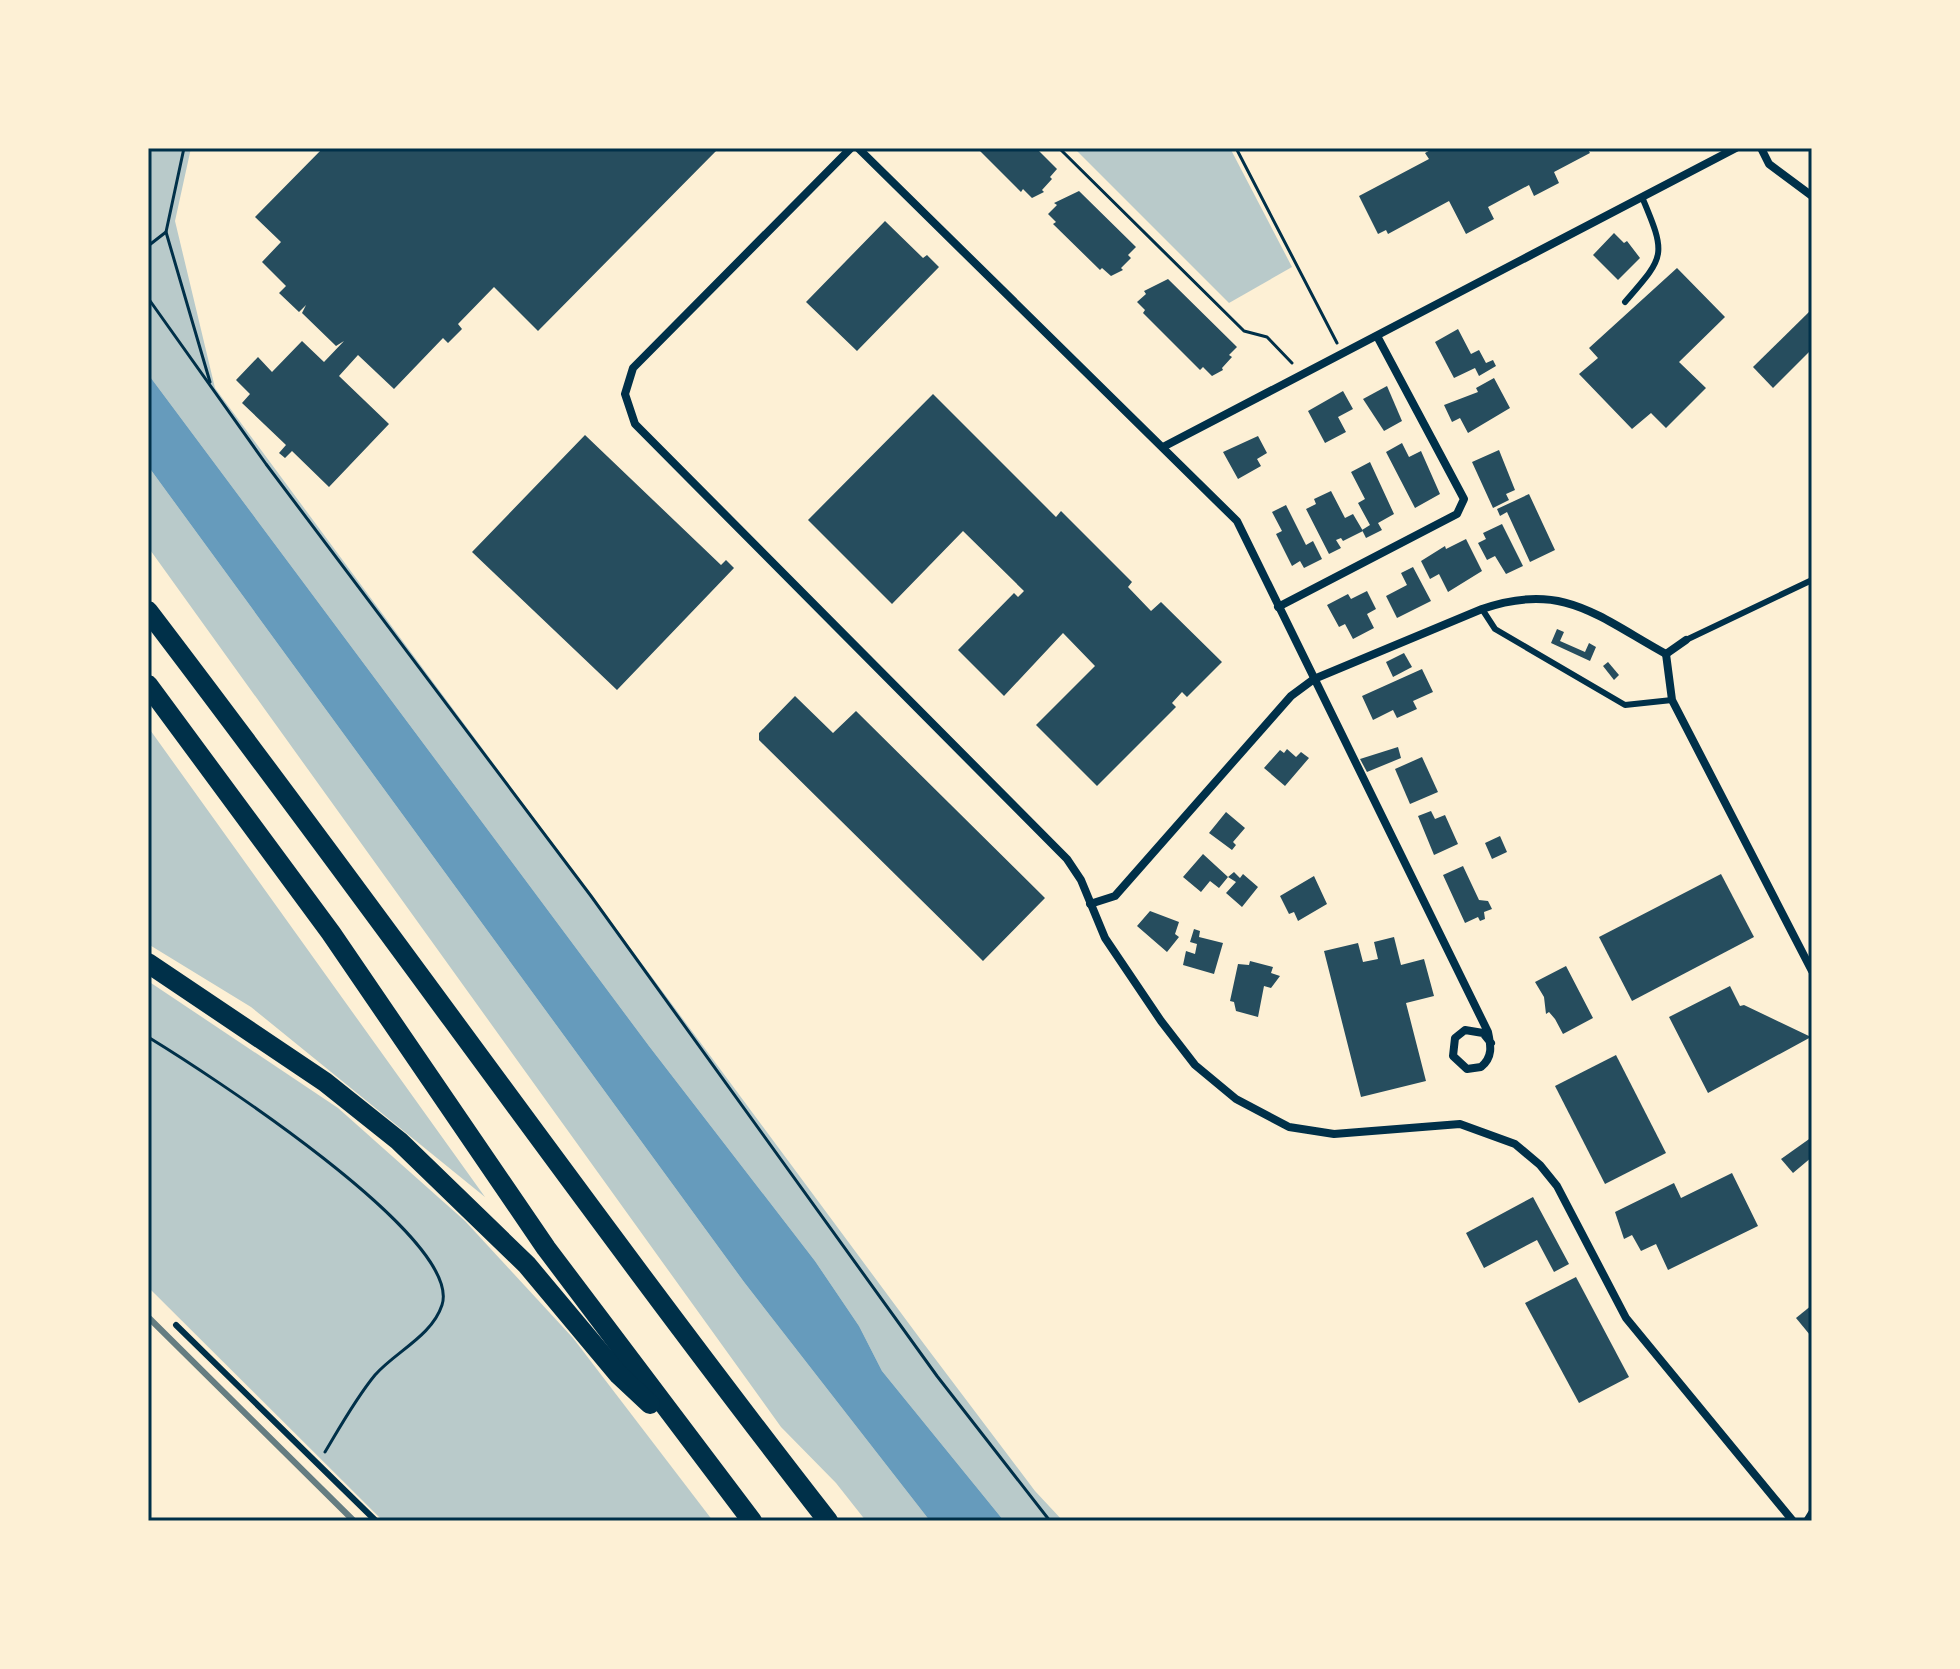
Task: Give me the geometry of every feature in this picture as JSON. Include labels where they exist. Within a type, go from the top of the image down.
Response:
[{"type":"highway","points":[[148,611],[263,761],[599,1222],[828,1521]]},
{"type":"highway","points":[[148,685],[331,933],[546,1248],[752,1521]]},
{"type":"highway","points":[[148,963],[325,1082],[399,1141],[517,1254],[619,1375],[688,1440]]},
{"type":"street","points":[[851,148],[633,368],[625,394],[635,424],[1067,859],[1105,938],[1161,1021],[1195,1065],[1236,1099],[1289,1127],[1334,1134],[1460,1124],[1515,1144],[1540,1165],[1557,1186],[1626,1318],[1793,1521]]},
{"type":"street","points":[[858,148],[1237,521],[1491,1043],[1490,1057],[1481,1067],[1467,1069],[1453,1056],[1455,1038],[1465,1030],[1483,1033],[1491,1043]]},
{"type":"street","points":[[1163,447],[1736,148]]},
{"type":"street","points":[[1761,148],[1769,164],[1812,196]]},
{"type":"street","points":[[1278,607],[1457,514],[1464,499],[1377,336]]},
{"type":"street","points":[[1090,904],[1115,896],[1291,696],[1314,679],[1509,600],[1556,598],[1574,603],[1666,654]]},
{"type":"street","points":[[1666,654],[1686,640]]},
{"type":"street","points":[[1666,654],[1672,700],[1812,971]]},
{"type":"street","points":[[1807,1521],[1812,1513]]},
{"type":"lane","points":[[1625,302],[1657,265],[1660,254],[1642,197]]},
{"type":"lane","points":[[1686,640],[1812,580]]},
{"type":"lane","points":[[1482,609],[1495,629],[1625,705],[1672,700]]},
{"type":"lane","points":[[176,1325],[376,1521]]},
{"type":"path","points":[[184,148],[166,232],[211,386]]},
{"type":"path","points":[[1059,148],[1244,331],[1267,337],[1303,374]]},
{"type":"path","points":[[1236,148],[1342,353]]},
{"type":"path","points":[[148,246],[166,232]]},
{"type":"path","points":[[148,298],[266,464],[600,909],[937,1376],[1050,1521]]},
{"type":"path","points":[[148,1037],[345,1173],[390,1216],[438,1273],[443,1303],[435,1319],[374,1376],[317,1466]]},
{"type":"shaded area","points":[[149,148],[191,148],[175,221],[215,388],[924,1344],[1035,1491],[1063,1521],[1004,1521],[882,1371],[859,1326],[815,1261],[649,1046],[148,374]]},
{"type":"shaded area","points":[[1074,148],[1230,148],[1292,267],[1229,303]]},
{"type":"shaded area","points":[[148,466],[744,1282],[930,1521],[866,1521],[836,1483],[781,1427],[148,547]]},
{"type":"shaded area","points":[[148,727],[485,1197],[251,1007],[148,944]]},
{"type":"shaded area","points":[[148,981],[338,1108],[465,1221],[573,1338],[713,1521],[383,1521],[148,1287]]},
{"type":"water","points":[[148,374],[649,1046],[815,1261],[859,1326],[882,1371],[1004,1521],[930,1521],[744,1282],[148,466]]},
{"type":"building","points":[[323,148],[719,148],[538,331],[494,287],[458,324],[462,329],[448,343],[443,338],[394,389],[358,355],[339,376],[389,424],[329,487],[292,451],[285,458],[279,453],[286,445],[242,403],[250,394],[236,380],[258,357],[272,372],[302,341],[324,362],[344,341],[336,346],[302,313],[306,305],[299,312],[279,293],[286,286],[262,262],[281,242],[255,217]]},
{"type":"building","points":[[977,148],[1036,148],[1057,169],[1042,190],[1044,192],[1032,198],[1023,189],[1021,192]]},
{"type":"building","points":[[1434,148],[1587,148],[1590,153],[1554,172],[1559,183],[1534,196],[1529,185],[1488,207],[1494,219],[1466,234],[1449,201],[1388,234],[1386,230],[1378,234],[1359,196],[1429,159],[1425,153]]},
{"type":"building","points":[[1079,191],[1136,247],[1128,255],[1131,258],[1121,268],[1123,270],[1111,276],[1102,268],[1100,270],[1053,224],[1056,222],[1048,214],[1057,205],[1054,203]]},
{"type":"building","points":[[885,221],[923,258],[927,255],[939,267],[857,351],[806,302]]},
{"type":"building","points":[[1614,233],[1624,243],[1627,241],[1640,258],[1618,280],[1593,255]]},
{"type":"building","points":[[1677,268],[1725,317],[1679,362],[1706,388],[1666,428],[1651,413],[1632,429],[1579,374],[1598,358],[1589,348]]},
{"type":"building","points":[[1168,279],[1237,347],[1229,355],[1232,357],[1223,370],[1212,376],[1203,367],[1200,370],[1143,313],[1145,310],[1137,302],[1146,294],[1144,291]]},
{"type":"building","points":[[1812,309],[1812,349],[1773,388],[1753,367]]},
{"type":"building","points":[[1458,329],[1471,354],[1479,350],[1486,363],[1493,360],[1496,366],[1479,376],[1475,368],[1454,378],[1435,342]]},
{"type":"building","points":[[1494,378],[1510,408],[1468,433],[1460,418],[1452,422],[1444,405],[1478,392],[1476,388]]},
{"type":"building","points":[[1387,386],[1402,421],[1384,431],[1363,399]]},
{"type":"building","points":[[1343,391],[1353,409],[1338,417],[1346,432],[1325,443],[1308,411]]},
{"type":"building","points":[[933,394],[1056,517],[1061,511],[1132,582],[1128,587],[1151,611],[1161,602],[1222,662],[1187,697],[1182,692],[1172,703],[1176,707],[1097,786],[1036,725],[1095,666],[1063,633],[1004,696],[958,650],[1014,593],[1018,597],[1024,591],[963,531],[892,604],[808,520]]},
{"type":"building","points":[[585,435],[721,565],[726,560],[734,568],[617,690],[472,552]]},
{"type":"building","points":[[1258,436],[1267,453],[1257,459],[1261,466],[1238,479],[1223,452]]},
{"type":"building","points":[[1402,443],[1409,457],[1421,451],[1440,494],[1415,508],[1386,452]]},
{"type":"building","points":[[1499,450],[1515,490],[1506,494],[1509,500],[1493,508],[1472,462]]},
{"type":"building","points":[[1370,462],[1394,514],[1378,523],[1382,530],[1366,538],[1362,530],[1370,525],[1358,503],[1365,499],[1351,472]]},
{"type":"building","points":[[1331,491],[1345,518],[1353,514],[1363,531],[1343,541],[1341,538],[1336,540],[1341,548],[1329,554],[1306,509],[1316,504],[1314,499]]},
{"type":"building","points":[[1529,494],[1555,550],[1530,562],[1507,512],[1500,516],[1497,509]]},
{"type":"building","points":[[1286,505],[1306,545],[1313,541],[1322,559],[1304,568],[1300,561],[1292,566],[1276,534],[1282,531],[1272,512]]},
{"type":"building","points":[[1502,524],[1523,566],[1506,574],[1495,556],[1487,560],[1478,543],[1486,539],[1483,533]]},
{"type":"building","points":[[1466,539],[1482,571],[1448,592],[1439,574],[1430,579],[1421,561],[1445,546],[1446,549]]},
{"type":"building","points":[[1413,567],[1431,601],[1397,618],[1386,596],[1407,585],[1401,573]]},
{"type":"building","points":[[1367,591],[1376,609],[1367,614],[1374,628],[1353,639],[1345,624],[1339,627],[1327,605],[1348,594],[1351,599]]},
{"type":"building","points":[[1557,629],[1564,632],[1560,641],[1585,652],[1589,643],[1596,647],[1590,661],[1551,643]]},
{"type":"building","points":[[1404,653],[1412,667],[1393,677],[1386,662]]},
{"type":"building","points":[[1608,662],[1619,675],[1614,680],[1603,666]]},
{"type":"building","points":[[1422,669],[1433,692],[1413,701],[1417,709],[1397,718],[1393,710],[1373,720],[1362,696]]},
{"type":"building","points":[[795,696],[833,733],[856,711],[1045,898],[983,961],[759,740],[759,733]]},
{"type":"building","points":[[1398,747],[1401,758],[1367,772],[1360,759]]},
{"type":"building","points":[[1287,749],[1296,757],[1301,752],[1309,758],[1285,786],[1264,768],[1280,750],[1284,753]]},
{"type":"building","points":[[1422,757],[1438,792],[1410,804],[1395,769]]},
{"type":"building","points":[[1431,811],[1435,819],[1445,815],[1458,844],[1434,855],[1418,816]]},
{"type":"building","points":[[1226,812],[1245,828],[1233,842],[1236,845],[1232,850],[1209,833]]},
{"type":"building","points":[[1500,836],[1507,852],[1492,859],[1485,843]]},
{"type":"building","points":[[1203,854],[1228,877],[1219,888],[1210,881],[1201,892],[1183,877]]},
{"type":"building","points":[[1463,866],[1479,900],[1488,901],[1492,909],[1484,912],[1485,919],[1480,921],[1478,917],[1465,923],[1443,875]]},
{"type":"building","points":[[1234,872],[1240,878],[1243,874],[1258,887],[1242,907],[1226,893],[1236,882],[1228,877]]},
{"type":"building","points":[[1721,874],[1754,937],[1632,1001],[1599,937]]},
{"type":"building","points":[[1314,876],[1327,904],[1298,921],[1294,912],[1289,914],[1280,896]]},
{"type":"building","points":[[1150,911],[1179,922],[1175,934],[1179,937],[1167,952],[1137,926]]},
{"type":"building","points":[[1194,929],[1200,931],[1199,937],[1223,943],[1214,974],[1183,965],[1186,951],[1195,954],[1197,944],[1190,942]]},
{"type":"building","points":[[1394,937],[1401,965],[1424,959],[1434,996],[1406,1003],[1426,1081],[1361,1097],[1324,951],[1358,943],[1363,962],[1378,959],[1374,942]]},
{"type":"building","points":[[1250,961],[1273,967],[1271,973],[1280,976],[1271,988],[1264,986],[1258,1017],[1236,1011],[1234,1002],[1230,1001],[1238,964],[1249,965]]},
{"type":"building","points":[[1566,966],[1593,1018],[1563,1034],[1555,1019],[1549,1012],[1546,1014],[1544,997],[1535,982]]},
{"type":"building","points":[[1730,986],[1740,1006],[1744,1005],[1811,1037],[1708,1093],[1669,1017]]},
{"type":"building","points":[[1616,1055],[1666,1153],[1605,1184],[1555,1086]]},
{"type":"building","points":[[1812,1137],[1812,1157],[1793,1173],[1781,1159]]},
{"type":"building","points":[[1732,1173],[1758,1226],[1668,1270],[1656,1244],[1641,1251],[1632,1235],[1624,1239],[1615,1212],[1674,1183],[1681,1198]]},
{"type":"building","points":[[1533,1197],[1569,1264],[1554,1272],[1537,1240],[1484,1268],[1466,1233]]},
{"type":"building","points":[[1576,1277],[1629,1377],[1579,1403],[1525,1303]]},
{"type":"building","points":[[1812,1305],[1812,1333],[1810,1335],[1796,1318]]},
{"type":"railway","points":[[148,1317],[354,1521]]}]
